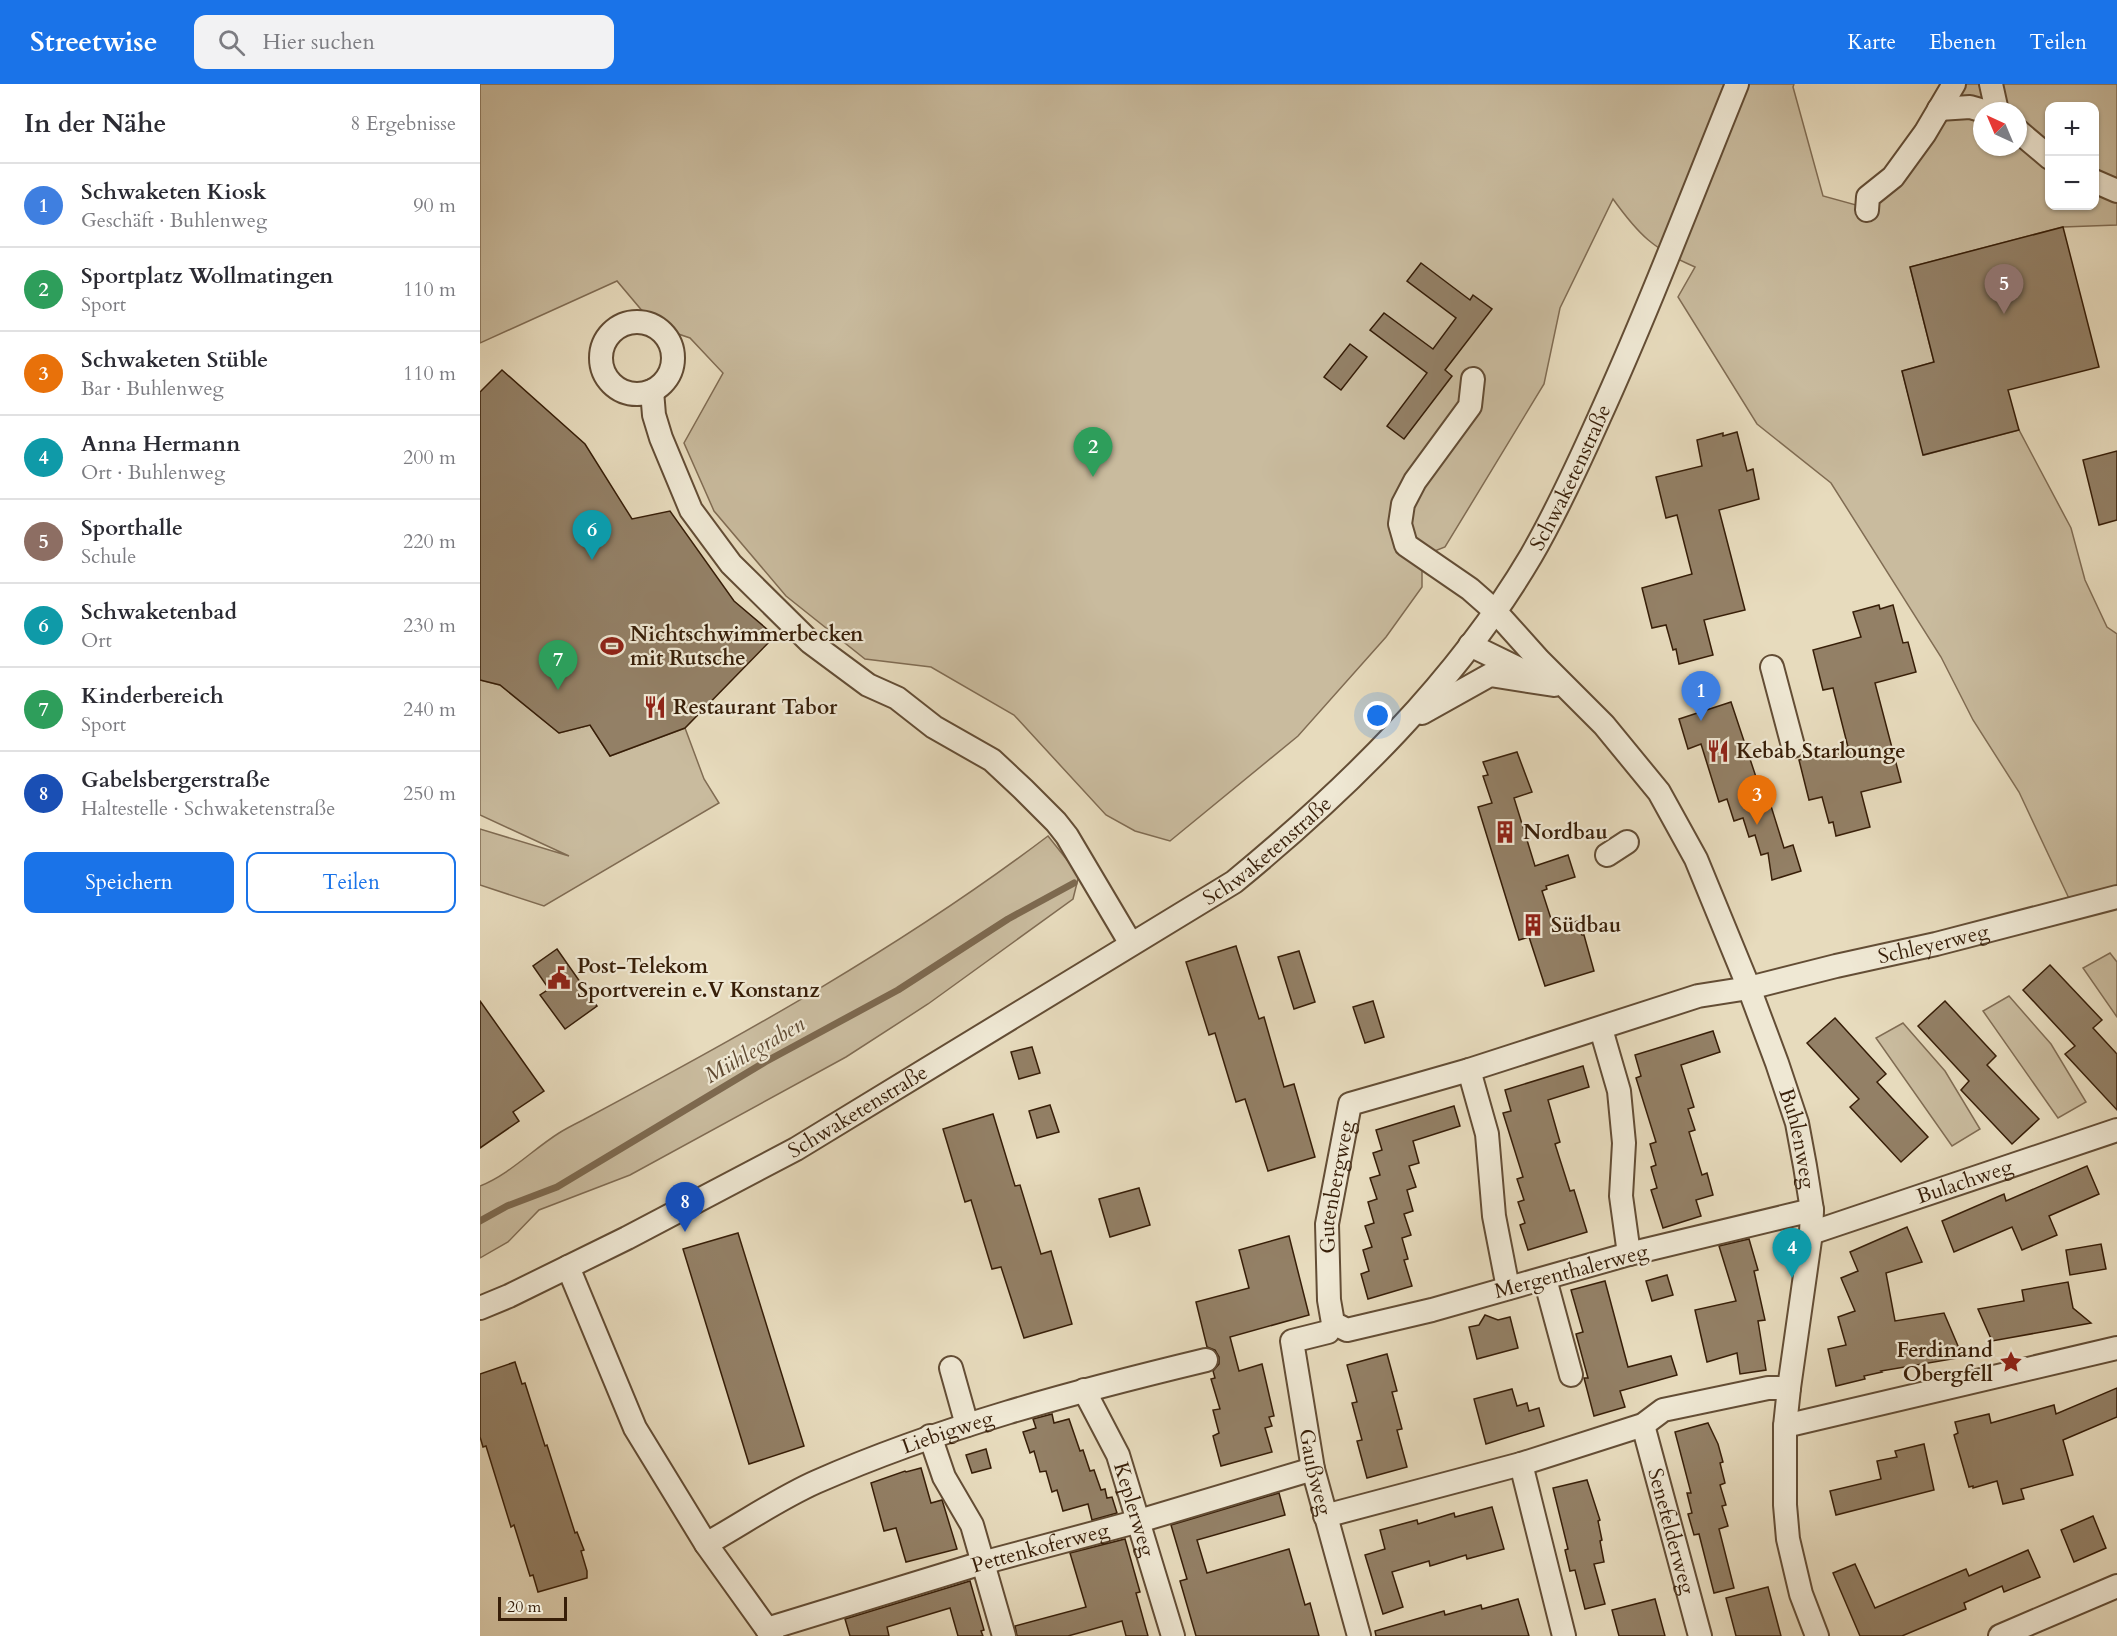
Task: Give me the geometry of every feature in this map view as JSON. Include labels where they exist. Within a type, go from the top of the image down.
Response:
[{"type":"street","name":"Schwaketenstraße","points":[[480,1308],[627,1238],[796,1149],[1234,882],[1329,798],[1407,722],[1470,645],[1531,556],[1564,496],[1629,352],[1737,84]]},
{"type":"street","points":[[1867,210],[1868,197],[1893,177],[1925,133],[1954,84]]},
{"type":"street","points":[[1991,84],[1995,102]]},
{"type":"street","points":[[1939,110],[1973,108]]},
{"type":"street","points":[[2027,139],[2047,156]]},
{"type":"street","points":[[2099,184],[2117,191]]},
{"type":"street","name":"Buhlenweg","points":[[1473,379],[1470,406],[1414,481],[1403,504],[1400,524],[1406,545],[1470,590],[1495,611],[1562,689],[1604,725],[1659,792],[1696,859],[1749,988],[1797,1123],[1812,1210],[1811,1233],[1785,1426],[1785,1505],[1788,1539],[1801,1594],[1817,1636]]},
{"type":"street","points":[[652,391],[654,415],[661,438],[691,510],[731,564],[810,642],[868,685],[897,698],[934,727],[992,760],[1023,789],[1067,836],[1131,944]]},
{"type":"street","name":"Buhlenweg","points":[[1470,645],[1562,689]]},
{"type":"street","points":[[1772,667],[1793,746]]},
{"type":"street","points":[[1407,722],[1490,675],[1562,689]]},
{"type":"street","points":[[1607,855],[1627,842]]},
{"type":"street","name":"Schleyerweg","points":[[1749,988],[1936,944],[2117,897]]},
{"type":"street","name":"Gutenbergweg","points":[[1330,1327],[1327,1224],[1350,1104],[1469,1070],[1698,996],[1749,988]]},
{"type":"street","points":[[1601,1029],[1619,1091],[1624,1143],[1621,1196],[1629,1254]]},
{"type":"street","points":[[1469,1070],[1486,1134],[1494,1216],[1508,1288]]},
{"type":"street","name":"Bulachweg","points":[[1811,1233],[2117,1130]]},
{"type":"street","name":"Mergenthalerweg","points":[[1330,1327],[1347,1330],[1432,1310],[1629,1254],[1812,1210]]},
{"type":"street","points":[[568,1267],[635,1428],[706,1544],[770,1633]]},
{"type":"street","points":[[1545,1279],[1571,1375]]},
{"type":"street","name":"Gaußweg","points":[[1330,1327],[1292,1341],[1313,1469],[1359,1636]]},
{"type":"street","points":[[1785,1426],[2117,1348]]},
{"type":"street","name":"Liebigweg","points":[[706,1544],[815,1482],[930,1436],[1084,1390],[1206,1360]]},
{"type":"street","points":[[951,1368],[967,1425]]},
{"type":"street","points":[[1325,1516],[1521,1464],[1643,1425],[1663,1410],[1768,1388],[1789,1388]]},
{"type":"street","name":"Keplerweg","points":[[1084,1390],[1118,1455],[1173,1636]]},
{"type":"street","name":"Senefelderweg","points":[[1643,1425],[1700,1636]]},
{"type":"street","points":[[930,1436],[944,1477],[972,1525],[1004,1636]]},
{"type":"street","points":[[1521,1464],[1564,1636]]},
{"type":"street","name":"Pettenkoferweg","points":[[770,1633],[982,1563],[1139,1521],[1313,1469]]},
{"type":"street","points":[[2000,1636],[2117,1586]]},
{"type":"shaded area","points":[[480,84],[1794,84],[1823,196],[1863,207],[1945,84],[2117,84],[2117,225],[2063,227],[1910,267],[1934,362],[1902,371],[1924,455],[2019,430],[2071,528],[2085,580],[2107,627],[2117,634],[2117,897],[2073,907],[2019,792],[1973,720],[1941,657],[1831,483],[1757,424],[1678,297],[1695,267],[1668,254],[1648,240],[1613,199],[1560,308],[1544,384],[1445,547],[1422,556],[1422,587],[1386,637],[1298,736],[1170,841],[1135,831],[1106,815],[1014,715],[931,667],[865,659],[786,596],[714,511],[684,443],[723,373],[690,338],[655,326],[617,281],[480,343]]},
{"type":"shaded area","points":[[480,680],[500,685],[559,733],[590,725],[610,756],[685,728],[704,779],[719,803],[544,906],[480,885],[480,829],[569,856],[480,815]]},
{"type":"shaded area","points":[[1048,836],[1079,875],[1073,899],[928,1004],[846,1057],[630,1175],[539,1210],[508,1242],[480,1258],[480,1186],[501,1175],[562,1131],[762,1022],[879,952],[937,915]]},
{"type":"shaded area","points":[[2110,953],[2117,962],[2117,1017],[2083,968]]},
{"type":"shaded area","points":[[2009,996],[2051,1044],[2086,1102],[2058,1118],[1983,1011]]},
{"type":"shaded area","points":[[1903,1023],[1945,1071],[1980,1129],[1952,1146],[1876,1038]]},
{"type":"building","points":[[2063,227],[2099,367],[2008,390],[2019,430],[1923,455],[1902,371],[1934,362],[1910,267]]},
{"type":"building","points":[[1421,263],[1470,300],[1473,295],[1492,309],[1445,370],[1452,376],[1404,439],[1387,426],[1427,373],[1370,330],[1384,313],[1433,349],[1456,318],[1407,281]]},
{"type":"building","points":[[1350,344],[1367,357],[1341,390],[1324,377]]},
{"type":"building","points":[[502,370],[585,444],[632,519],[670,511],[734,601],[775,636],[685,728],[610,756],[590,725],[559,733],[500,685],[480,680],[480,392]]},
{"type":"building","points":[[1737,432],[1747,471],[1753,469],[1759,499],[1719,510],[1745,610],[1704,620],[1713,655],[1679,664],[1676,649],[1673,650],[1666,625],[1652,628],[1642,588],[1692,574],[1677,515],[1666,518],[1656,477],[1702,466],[1697,440]]},
{"type":"building","points":[[2117,451],[2117,520],[2099,525],[2083,460]]},
{"type":"building","points":[[1879,605],[1880,609],[1893,605],[1903,643],[1908,642],[1916,672],[1875,683],[1901,782],[1861,792],[1870,827],[1836,836],[1833,822],[1829,823],[1822,797],[1809,800],[1799,760],[1848,747],[1833,688],[1823,690],[1813,650],[1861,637],[1853,612]]},
{"type":"building","points":[[1731,702],[1766,807],[1771,806],[1784,848],[1793,845],[1801,871],[1772,880],[1768,853],[1761,855],[1755,835],[1749,837],[1743,818],[1734,821],[1727,799],[1719,802],[1701,744],[1688,749],[1679,719]]},
{"type":"building","points":[[1517,752],[1532,792],[1514,798],[1535,866],[1568,855],[1575,877],[1546,886],[1547,889],[1542,891],[1554,928],[1578,921],[1594,971],[1545,986],[1529,937],[1519,940],[1478,807],[1492,803],[1483,776],[1488,775],[1483,762]]},
{"type":"building","points":[[1236,946],[1259,1019],[1264,1017],[1284,1087],[1294,1084],[1315,1157],[1268,1171],[1245,1099],[1236,1102],[1215,1033],[1209,1035],[1186,962]]},
{"type":"building","name":"Post-Telekom Sportverein e.V Konstanz","points":[[557,949],[597,1006],[565,1029],[540,995],[549,989],[533,966]]},
{"type":"building","points":[[1299,951],[1315,1002],[1294,1009],[1278,957]]},
{"type":"building","points":[[2050,965],[2102,1020],[2093,1028],[2117,1054],[2117,1110],[2065,1054],[2075,1046],[2023,990]]},
{"type":"building","points":[[480,1001],[544,1091],[513,1112],[519,1121],[480,1148]]},
{"type":"building","points":[[1373,1001],[1384,1037],[1365,1043],[1353,1007]]},
{"type":"building","points":[[1945,1001],[1996,1056],[1987,1065],[2039,1119],[2012,1144],[1961,1090],[1969,1081],[1918,1026]]},
{"type":"building","points":[[1835,1018],[1886,1074],[1877,1082],[1928,1137],[1901,1162],[1850,1107],[1859,1099],[1807,1043]]},
{"type":"building","points":[[1713,1031],[1720,1052],[1681,1065],[1694,1107],[1688,1109],[1695,1130],[1689,1132],[1702,1175],[1707,1173],[1713,1195],[1696,1200],[1701,1216],[1663,1228],[1651,1190],[1657,1188],[1651,1167],[1656,1165],[1650,1144],[1656,1142],[1636,1078],[1641,1076],[1635,1055]]},
{"type":"building","points":[[1032,1047],[1040,1073],[1019,1079],[1011,1052]]},
{"type":"building","points":[[1583,1066],[1589,1087],[1548,1100],[1560,1142],[1555,1144],[1570,1191],[1574,1190],[1587,1232],[1528,1250],[1520,1225],[1525,1223],[1518,1202],[1524,1200],[1517,1179],[1523,1177],[1503,1113],[1511,1111],[1505,1090]]},
{"type":"building","points":[[1050,1105],[1059,1132],[1037,1138],[1029,1111]]},
{"type":"building","points":[[1454,1106],[1460,1126],[1413,1141],[1419,1163],[1409,1166],[1416,1187],[1407,1190],[1413,1211],[1404,1214],[1411,1235],[1402,1238],[1408,1259],[1404,1260],[1412,1286],[1368,1299],[1361,1274],[1369,1271],[1363,1250],[1372,1247],[1365,1226],[1374,1223],[1368,1202],[1377,1199],[1370,1178],[1380,1175],[1373,1153],[1382,1150],[1376,1130]]},
{"type":"building","points":[[993,1114],[1015,1186],[1020,1185],[1041,1254],[1051,1251],[1072,1324],[1024,1338],[1001,1267],[992,1269],[971,1200],[965,1202],[943,1129]]},
{"type":"building","points":[[2087,1166],[2099,1194],[2049,1216],[2057,1235],[2022,1250],[2012,1227],[1954,1252],[1942,1221],[2004,1194],[2006,1201]]},
{"type":"building","points":[[1139,1188],[1150,1225],[1110,1237],[1099,1199]]},
{"type":"building","points":[[1907,1227],[1922,1262],[1886,1273],[1895,1321],[1944,1313],[1961,1353],[1957,1354],[1958,1358],[1881,1371],[1864,1376],[1865,1379],[1836,1386],[1828,1349],[1846,1345],[1838,1317],[1855,1311],[1841,1278],[1858,1271],[1850,1252]]},
{"type":"building","points":[[738,1233],[804,1446],[749,1464],[683,1249]]},
{"type":"building","points":[[1289,1236],[1309,1315],[1230,1337],[1239,1371],[1262,1364],[1274,1416],[1269,1417],[1272,1426],[1265,1428],[1272,1452],[1221,1466],[1213,1436],[1219,1433],[1213,1410],[1220,1409],[1211,1379],[1215,1378],[1213,1371],[1219,1364],[1219,1357],[1215,1350],[1207,1347],[1196,1302],[1249,1288],[1239,1250]]},
{"type":"building","points":[[1749,1239],[1758,1270],[1754,1271],[1765,1320],[1758,1321],[1766,1370],[1740,1374],[1737,1353],[1707,1362],[1695,1310],[1736,1301],[1719,1246]]},
{"type":"building","points":[[2101,1244],[2106,1269],[2070,1275],[2066,1250]]},
{"type":"building","points":[[1667,1275],[1673,1295],[1652,1301],[1646,1281]]},
{"type":"building","points":[[1605,1281],[1628,1367],[1671,1356],[1677,1375],[1620,1391],[1625,1407],[1594,1416],[1584,1378],[1588,1378],[1576,1334],[1583,1332],[1571,1290]]},
{"type":"building","points":[[2068,1282],[2073,1308],[2091,1323],[1992,1341],[1978,1309],[2024,1301],[2022,1290]]},
{"type":"building","points":[[1485,1315],[1498,1320],[1510,1317],[1518,1348],[1477,1359],[1469,1327],[1479,1325]]},
{"type":"building","points":[[1387,1354],[1397,1391],[1392,1392],[1402,1429],[1397,1430],[1407,1467],[1367,1478],[1357,1441],[1362,1440],[1352,1403],[1357,1402],[1347,1365]]},
{"type":"building","points":[[515,1362],[522,1384],[525,1383],[545,1446],[547,1445],[575,1533],[577,1532],[584,1550],[581,1551],[587,1571],[587,1578],[538,1592],[533,1575],[530,1576],[514,1525],[511,1527],[486,1446],[483,1447],[480,1437],[480,1374]]},
{"type":"building","points":[[2117,1388],[2117,1417],[2063,1440],[2073,1475],[2021,1489],[2024,1499],[2003,1504],[1997,1481],[1973,1488],[1973,1486],[1969,1487],[1954,1435],[1958,1433],[1955,1422],[1989,1414],[1991,1423],[2054,1405],[2056,1414]]},
{"type":"building","points":[[1512,1389],[1517,1406],[1527,1403],[1529,1411],[1539,1408],[1544,1426],[1486,1444],[1474,1399]]},
{"type":"building","points":[[1052,1414],[1054,1423],[1069,1419],[1090,1471],[1094,1470],[1101,1490],[1105,1489],[1107,1498],[1112,1497],[1117,1513],[1092,1520],[1088,1504],[1063,1511],[1057,1490],[1052,1492],[1046,1471],[1040,1472],[1034,1451],[1030,1453],[1023,1432],[1036,1428],[1033,1419]]},
{"type":"building","points":[[1708,1423],[1723,1462],[1720,1463],[1725,1483],[1720,1485],[1726,1505],[1722,1506],[1728,1526],[1719,1529],[1734,1588],[1714,1593],[1699,1534],[1694,1535],[1688,1514],[1692,1513],[1687,1493],[1691,1493],[1675,1432]]},
{"type":"building","points":[[1924,1444],[1934,1490],[1836,1515],[1830,1491],[1881,1479],[1877,1461],[1897,1457],[1895,1451]]},
{"type":"building","points":[[986,1449],[991,1468],[972,1473],[966,1455]]},
{"type":"building","points":[[921,1468],[931,1503],[942,1500],[957,1549],[906,1562],[896,1528],[884,1531],[871,1483]]},
{"type":"building","points":[[1587,1480],[1600,1520],[1598,1521],[1604,1562],[1594,1564],[1605,1604],[1585,1609],[1575,1570],[1570,1571],[1565,1550],[1568,1549],[1553,1488]]},
{"type":"building","points":[[1279,1493],[1285,1515],[1197,1540],[1207,1573],[1289,1549],[1305,1605],[1310,1603],[1319,1636],[1196,1636],[1180,1581],[1187,1579],[1171,1525]]},
{"type":"building","points":[[1492,1507],[1504,1549],[1467,1559],[1466,1555],[1430,1566],[1429,1561],[1392,1572],[1403,1607],[1383,1614],[1365,1555],[1385,1549],[1380,1530],[1417,1520],[1418,1524],[1454,1513],[1455,1517]]},
{"type":"building","points":[[2093,1516],[2106,1548],[2074,1562],[2061,1530]]},
{"type":"building","points":[[1125,1539],[1140,1592],[1136,1593],[1148,1636],[1126,1636],[1122,1621],[1068,1636],[1017,1636],[1015,1626],[1086,1607],[1070,1553]]},
{"type":"building","points":[[2028,1550],[2040,1577],[2004,1592],[2002,1586],[1964,1603],[1966,1609],[1902,1636],[1860,1636],[1833,1573],[1855,1564],[1875,1608],[1966,1569],[1969,1576]]},
{"type":"building","points":[[970,1581],[984,1630],[981,1631],[983,1636],[958,1636],[950,1608],[887,1627],[889,1636],[850,1636],[845,1619]]},
{"type":"building","points":[[1768,1587],[1781,1636],[1736,1636],[1726,1598]]},
{"type":"building","points":[[1518,1599],[1529,1636],[1376,1636],[1375,1631],[1444,1611],[1445,1615],[1481,1605],[1482,1609]]},
{"type":"building","points":[[1655,1599],[1665,1636],[1619,1636],[1612,1610]]},
{"type":"waterway","name":"Mühlegraben","points":[[480,1221],[507,1206],[557,1187],[765,1062],[898,990],[1008,919],[1074,883]]},
{"type":"place","name":"Sporthalle","points":[[2004,314]]},
{"type":"place","name":"Sportplatz Wollmatingen","points":[[1093,477]]},
{"type":"place","name":"Schwaketenbad","points":[[592,560]]},
{"type":"place","name":"Nichtschwimmerbecken mit Rutsche","points":[[612,646]]},
{"type":"place","name":"Kinderbereich","points":[[558,690]]},
{"type":"place","name":"Restaurant Tabor","points":[[655,707]]},
{"type":"place","name":"Schwaketen Kiosk","points":[[1701,721]]},
{"type":"place","name":"Kebab Starlounge","points":[[1718,751]]},
{"type":"place","name":"Schwaketen Stüble","points":[[1757,825]]},
{"type":"place","name":"Nordbau","points":[[1505,832]]},
{"type":"place","name":"Südbau","points":[[1533,925]]},
{"type":"place","name":"Post-Telekom Sportverein e.V Konstanz","points":[[559,978]]},
{"type":"place","name":"Gabelsbergerstraße","points":[[685,1232]]},
{"type":"place","name":"Anna Hermann","points":[[1792,1278]]},
{"type":"place","name":"Ferdinand Obergfell","points":[[2011,1362]]}]
